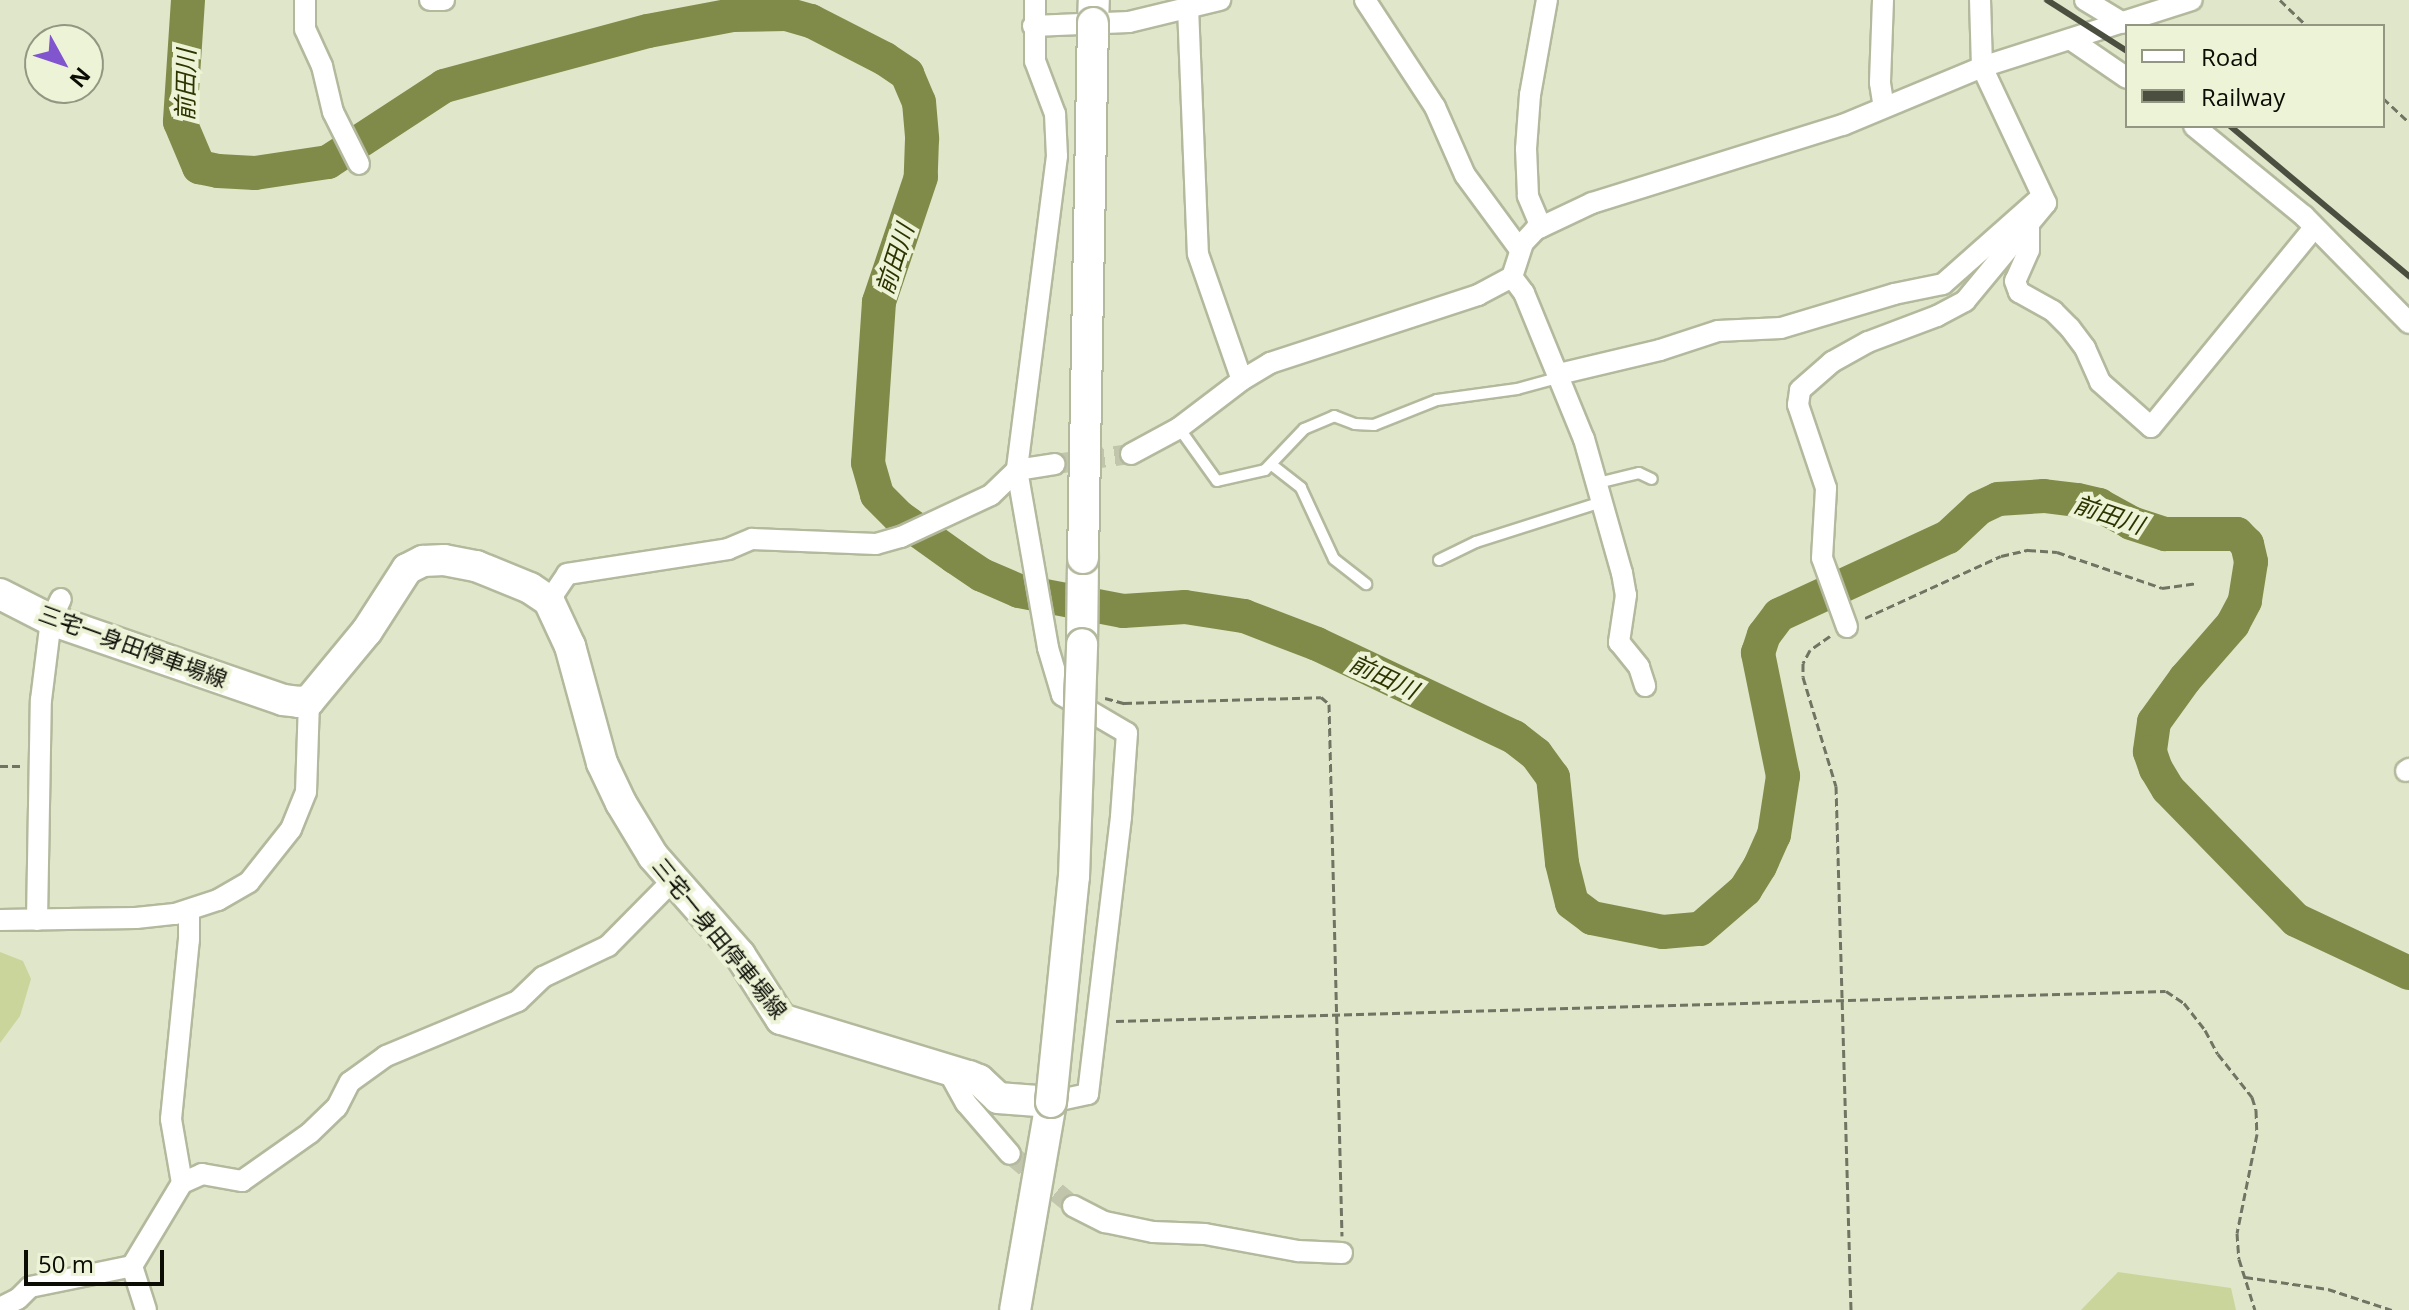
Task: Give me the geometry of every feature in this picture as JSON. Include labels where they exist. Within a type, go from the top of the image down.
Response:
[{"type":"main road","points":[[1015,1310],[1051,1102],[1074,877],[1086,460],[1093,11]]},
{"type":"main road","points":[[309,701],[367,631],[393,587],[414,564],[431,559],[462,562],[530,588],[549,601]]},
{"type":"main road","name":"三宅一身田停車場線","points":[[0,594],[56,610],[283,700],[309,701]]},
{"type":"main road","name":"三宅一身田停車場線","points":[[549,601],[570,646],[602,763],[653,856],[740,955],[781,1019],[979,1080],[998,1098],[1051,1102]]},
{"type":"street","points":[[305,0],[305,29],[322,66],[342,132],[359,164]]},
{"type":"street","points":[[430,0],[444,0]]},
{"type":"street","points":[[1035,0],[1035,61],[1055,114],[1057,156],[1017,470],[1048,648],[1062,695],[1127,733],[1119,833],[1088,1094],[1051,1102]]},
{"type":"street","points":[[1033,26],[1093,11],[1129,22],[1220,0]]},
{"type":"street","points":[[1365,0],[1435,107],[1465,175],[1520,250]]},
{"type":"street","points":[[1541,227],[1528,196],[1526,149],[1530,95],[1547,0]]},
{"type":"street","points":[[1883,0],[1880,83],[1884,107]]},
{"type":"street","points":[[1844,618],[1822,558],[1826,488],[1798,405],[1800,390],[1832,362],[1868,342],[1937,316],[1965,301],[2046,203],[1982,67],[1980,0]]},
{"type":"street","points":[[2085,0],[2123,23]]},
{"type":"street","points":[[1131,454],[1179,428],[1242,380],[1291,354],[1478,295],[1512,277],[1520,250],[1541,227],[1592,203],[1843,125],[1982,67],[2073,41],[2192,0]]},
{"type":"street","points":[[1188,7],[1198,254],[1242,380]]},
{"type":"street","points":[[2073,41],[2125,77]]},
{"type":"street","points":[[2196,128],[2314,228],[2409,323]]},
{"type":"street","points":[[1560,376],[1718,331],[1781,328],[1894,294],[1943,284],[2043,196]]},
{"type":"street","points":[[2029,224],[2029,250],[2015,281],[2019,292],[2053,311],[2070,328],[2085,348],[2100,382],[2151,427],[2314,228]]},
{"type":"street","points":[[1512,277],[1524,293],[1560,376],[1600,492],[1626,595],[1619,642],[1639,667],[1645,686]]},
{"type":"street","points":[[549,601],[567,574],[728,549],[752,539],[876,544],[901,537],[991,495],[1017,470],[1055,464]]},
{"type":"street","points":[[37,920],[41,700],[56,610]]},
{"type":"street","points":[[0,920],[136,918],[189,911],[218,900],[249,882],[291,829],[306,792],[309,701]]},
{"type":"street","points":[[0,1308],[18,1299],[30,1287],[132,1266],[182,1183],[202,1174],[242,1181],[310,1133],[337,1107],[350,1082],[386,1056],[518,1001],[543,977],[608,946],[674,879]]},
{"type":"street","points":[[182,1183],[171,1119],[189,940],[189,911]]},
{"type":"street","points":[[947,1069],[966,1103],[1010,1154]]},
{"type":"street","points":[[1073,1206],[1105,1222],[1153,1232],[1205,1234],[1298,1251],[1342,1253]]},
{"type":"street","points":[[132,1266],[146,1310]]},
{"type":"lane","points":[[1179,428],[1217,481],[1258,473],[1272,465],[1304,429],[1334,416],[1355,424],[1374,425],[1437,400],[1517,389],[1560,376]]},
{"type":"lane","points":[[1272,465],[1301,488],[1334,559],[1366,584]]},
{"type":"lane","points":[[1439,560],[1639,473],[1652,479]]},
{"type":"path","points":[[2280,0],[2305,24]]},
{"type":"path","points":[[2385,100],[2409,122]]},
{"type":"path","points":[[1851,1310],[1836,786],[1803,677],[1803,663],[1844,618],[2001,556],[2028,550],[2070,556],[2162,588],[2198,583]]},
{"type":"path","points":[[1101,698],[1124,703],[1327,699],[1342,1253]]},
{"type":"path","points":[[1096,1021],[2174,994],[2205,1030],[2218,1054],[2252,1097],[2256,1110],[2257,1134],[2237,1233],[2244,1277],[2255,1310]]},
{"type":"path","points":[[2244,1277],[2328,1289],[2392,1310]]},
{"type":"green space","points":[[0,952],[23,961],[31,979],[20,1016],[0,1043]]},
{"type":"green space","points":[[2118,1272],[2231,1288],[2236,1310],[2081,1310]]},
{"type":"waterway","name":"前田川","points":[[188,0],[180,122],[199,167],[218,171],[255,173],[328,162],[444,86],[648,31],[733,15],[786,14],[811,21],[885,59],[907,74],[919,102],[922,139],[921,177],[879,302],[868,463],[877,495],[899,517],[955,557],[982,575],[1019,591],[1123,611],[1185,607],[1244,616],[1317,644],[1514,737],[1536,754],[1553,777],[1562,863],[1572,903],[1592,918],[1663,932],[1700,929],[1745,890],[1760,866],[1774,835],[1783,776],[1758,653],[1764,635],[1779,615],[1948,537],[1979,508],[1998,499],[2044,496],[2078,500],[2099,505],[2131,523],[2165,534],[2237,534],[2247,544],[2251,562],[2245,601],[2233,624],[2185,679],[2154,722],[2150,752],[2156,769],[2168,789],[2296,920],[2409,973]]},
{"type":"tunnel","points":[[1055,464],[1131,454]]},
{"type":"tunnel","points":[[1010,1154],[1073,1206]]},
{"type":"railway","points":[[2047,0],[2125,50]]},
{"type":"railway","points":[[2232,128],[2409,276]]}]
